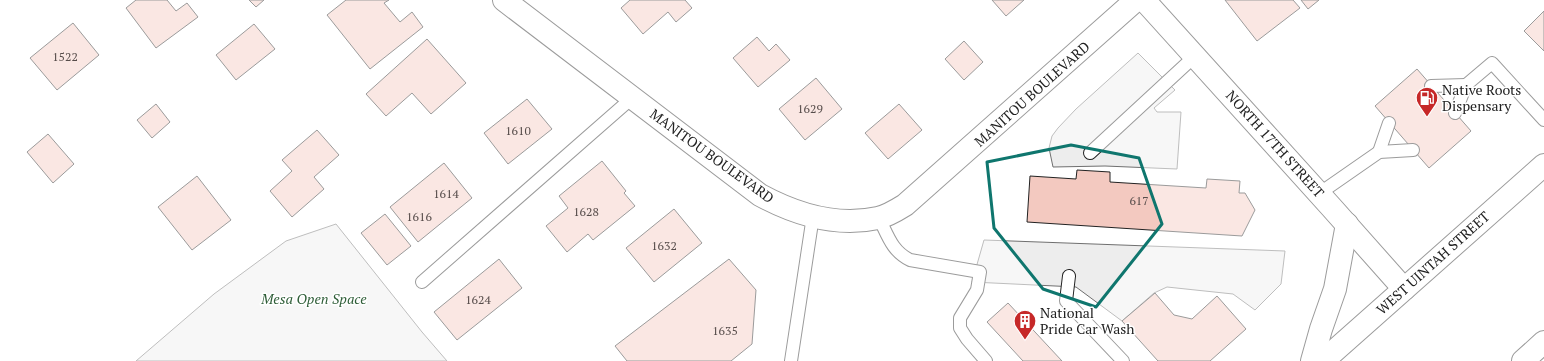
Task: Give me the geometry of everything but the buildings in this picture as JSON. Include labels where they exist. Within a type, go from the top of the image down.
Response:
[{"type":"street","name":"MANITOU BOULEVARD","points":[[504,0],[760,195],[781,206],[813,216],[856,222],[879,218],[905,206],[1136,0]]},
{"type":"street","name":"NORTH 17TH STREET","points":[[1144,0],[1320,193],[1404,289]]},
{"type":"street","name":"WEST UINTAH STREET","points":[[1322,361],[1544,165]]},
{"type":"street","points":[[1312,361],[1335,289],[1347,224]]},
{"type":"street","points":[[1523,361],[1544,342]]},
{"type":"lane","points":[[1090,153],[1195,56]]},
{"type":"lane","points":[[1455,113],[1466,85],[1492,63],[1544,120]]},
{"type":"lane","points":[[1431,86],[1466,85]]},
{"type":"lane","points":[[422,282],[632,98]]},
{"type":"lane","points":[[1379,152],[1390,123]]},
{"type":"lane","points":[[1320,193],[1379,152],[1413,150]]},
{"type":"lane","points":[[792,361],[813,216]]},
{"type":"lane","points":[[879,218],[895,250],[901,256],[910,260],[980,272],[977,290],[960,318],[960,328],[967,339],[986,361]]},
{"type":"lane","points":[[1069,276],[1066,302],[1123,361]]},
{"type":"highlighted area","points":[[1071,145],[1139,158],[1162,224],[1096,307],[1043,289],[994,228],[987,162]]},
{"type":"green space","name":"Mesa Open Space","points":[[336,224],[447,361],[136,361],[214,294],[286,241]]},
{"type":"shaded area","points":[[1138,53],[1175,90],[1154,108],[1157,112],[1181,112],[1177,169],[1105,166],[1053,167],[1049,148],[1052,136],[1076,109]]},
{"type":"shaded area","points":[[984,240],[1285,251],[1281,284],[1255,310],[1233,294],[1167,287],[1154,293],[1122,321],[1076,287],[972,282]]},
{"type":"place","name":"Native Roots Dispensary","points":[[1427,118]]},
{"type":"place","name":"National Pride Car Wash","points":[[1025,340]]}]
